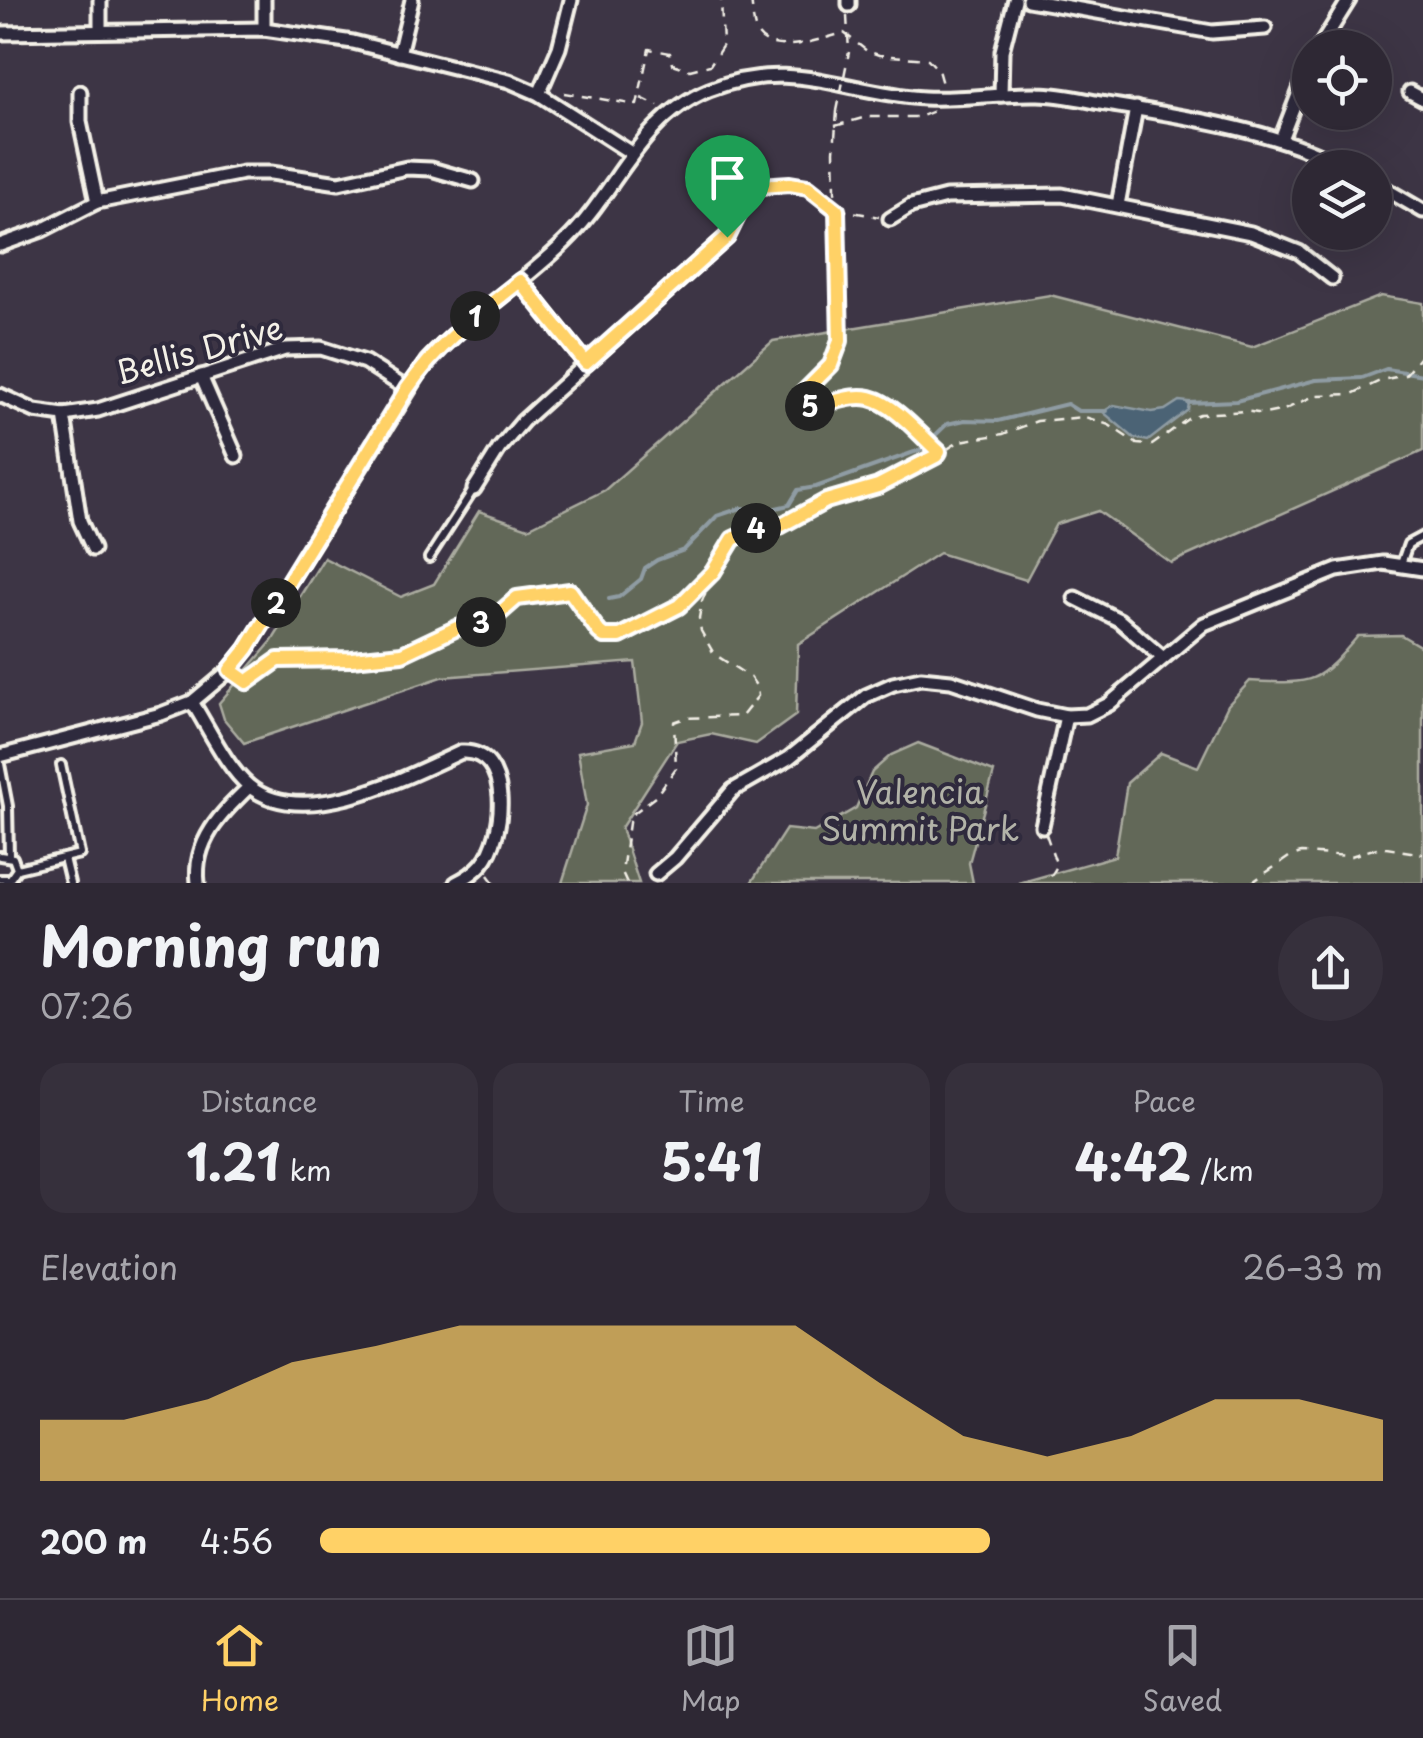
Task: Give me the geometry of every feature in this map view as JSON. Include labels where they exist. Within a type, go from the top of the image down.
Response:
[{"type":"street","points":[[100,0],[100,32]]},
{"type":"street","points":[[264,0],[264,29]]},
{"type":"street","points":[[399,54],[412,0]]},
{"type":"street","points":[[540,94],[565,31],[571,0]]},
{"type":"street","points":[[1002,95],[1002,51],[1014,0]]},
{"type":"street","points":[[1028,0],[1212,32],[1265,28]]},
{"type":"street","points":[[1330,30],[1349,0]]},
{"type":"street","points":[[0,32],[264,29],[308,34],[508,80],[540,94],[631,153]]},
{"type":"street","points":[[0,756],[161,714],[192,702],[230,670],[247,649],[427,360],[452,334],[568,239],[631,153],[679,106],[708,90],[749,78],[784,74],[926,98],[1042,94],[1136,108],[1281,139],[1306,150]]},
{"type":"street","points":[[80,92],[80,122],[97,202]]},
{"type":"street","points":[[1410,92],[1423,99]]},
{"type":"street","points":[[1118,205],[1136,108]]},
{"type":"street","points":[[1281,139],[1292,111]]},
{"type":"street","points":[[0,245],[42,230],[97,202],[242,173],[339,183],[407,168],[473,181]]},
{"type":"street","points":[[474,489],[522,421],[727,237],[739,212],[744,187]]},
{"type":"street","points":[[1392,194],[1423,211]]},
{"type":"street","points":[[890,220],[911,206],[946,197],[1062,195],[1251,232],[1299,252],[1332,278]]},
{"type":"street","points":[[520,281],[586,363]]},
{"type":"street","name":"Bellis Drive","points":[[0,395],[35,411],[64,414],[98,410],[284,350],[321,348],[365,362],[407,389]]},
{"type":"street","points":[[201,376],[236,456]]},
{"type":"street","points":[[64,414],[80,521],[93,548]]},
{"type":"street","points":[[656,874],[676,858],[734,790],[789,758],[866,696],[892,684],[921,678],[951,681],[1037,710],[1066,716],[1087,715],[1109,704],[1204,624],[1337,570],[1384,563],[1423,569]]},
{"type":"street","points":[[1075,598],[1119,620],[1164,658]]},
{"type":"street","points":[[192,702],[249,787],[289,804],[347,798],[461,752],[473,751],[492,767],[500,818],[488,856],[481,866],[456,883]]},
{"type":"street","points":[[1042,826],[1066,716]]},
{"type":"street","points":[[198,883],[196,863],[202,844],[249,787]]},
{"type":"lane","points":[[430,558],[474,489]]},
{"type":"lane","points":[[1401,565],[1408,544],[1423,536]]},
{"type":"lane","points":[[0,764],[8,806],[4,856],[15,861],[17,870]]},
{"type":"lane","points":[[0,879],[10,879],[17,870],[80,854],[60,766]]},
{"type":"lane","points":[[64,858],[70,883]]},
{"type":"path","points":[[564,94],[637,105],[649,49],[670,53],[673,64],[683,70],[710,65],[723,45],[721,0]]},
{"type":"path","points":[[750,0],[758,35],[778,46],[844,33],[879,55],[928,60],[938,70],[942,84]]},
{"type":"path","points":[[849,2],[849,52],[835,126],[840,341],[831,365],[802,394],[801,401],[806,406],[815,406],[847,396],[876,400],[939,452]]},
{"type":"path","points":[[710,65],[714,74]]},
{"type":"path","points":[[639,96],[658,106]]},
{"type":"path","points":[[835,126],[866,118],[918,117],[935,110]]},
{"type":"path","points":[[744,187],[808,187],[837,210],[890,220]]},
{"type":"path","points":[[627,883],[622,872],[630,816],[654,797],[676,768],[674,722],[685,718],[742,716],[758,696],[750,677],[722,662],[701,632],[702,601],[713,572],[733,539],[750,530],[780,526],[826,501],[878,486],[960,441],[1002,434],[1038,421],[1085,417],[1109,425],[1136,444],[1152,445],[1200,414],[1266,414],[1316,395],[1352,394],[1404,375],[1423,353]]},
{"type":"path","points":[[230,670],[247,682],[278,660],[402,654],[457,628],[493,619],[517,598],[570,591],[599,632],[620,636],[679,606],[713,572]]},
{"type":"path","points":[[1042,826],[1057,866],[1047,883]]},
{"type":"path","points":[[1251,883],[1301,852],[1351,856],[1380,847],[1423,854]]},
{"type":"path","points":[[487,873],[494,883]]},
{"type":"green space","name":"Valencia Summit Park","points":[[1050,295],[1252,347],[1381,296],[1423,303],[1423,451],[1171,563],[1098,511],[1056,524],[1026,580],[939,553],[798,644],[796,715],[756,744],[711,734],[677,741],[621,828],[639,883],[562,883],[587,805],[578,752],[635,742],[642,722],[635,662],[442,677],[244,743],[224,719],[219,703],[272,641],[324,558],[401,597],[434,584],[479,511],[528,528],[605,490],[773,341]]},
{"type":"green space","name":"Valencia Summit Park","points":[[1401,635],[1423,648],[1423,883],[1019,883],[1115,856],[1127,783],[1161,753],[1198,767],[1228,705],[1250,681],[1313,678],[1333,664],[1358,636]]},
{"type":"green space","name":"Valencia Summit Park","points":[[918,743],[994,772],[969,863],[973,883],[751,883],[786,829],[814,832],[856,808],[872,772],[891,755]]},
{"type":"water","points":[[1179,401],[1189,402],[1188,410],[1148,441],[1134,438],[1103,412],[1114,405],[1152,412],[1165,410]]},
{"type":"waterway","points":[[1188,403],[1236,401],[1316,380],[1362,378],[1386,369],[1423,375]]},
{"type":"waterway","points":[[609,599],[619,597],[657,560],[684,550],[717,516],[741,508],[763,511],[789,505],[798,490],[920,450],[947,424],[998,421],[1067,404],[1078,411],[1107,411]]},
{"type":"route","points":[[744,187],[808,187],[837,210],[840,341],[831,365],[802,394],[801,401],[806,406],[815,406],[847,396],[876,400],[939,452],[936,456],[878,486],[803,510],[780,526],[759,527],[733,539],[713,572],[679,606],[620,636],[599,632],[570,591],[517,598],[493,619],[457,628],[402,654],[278,660],[247,682],[230,670],[247,649],[407,389],[452,334],[520,281],[586,363],[727,237],[739,212],[744,187]]}]
